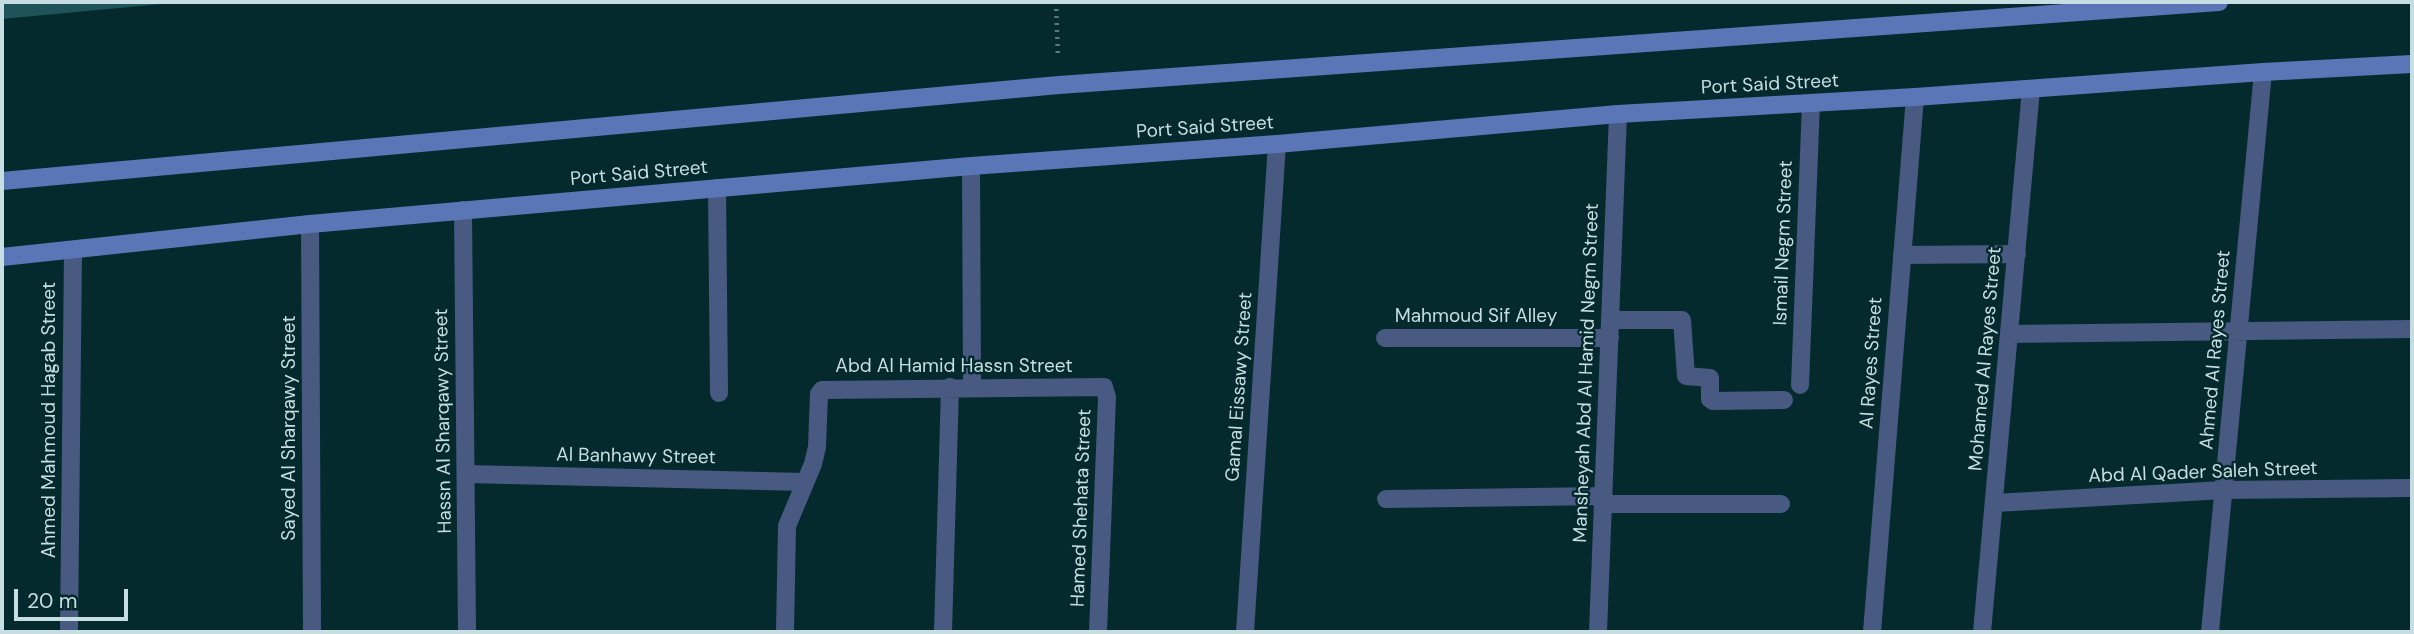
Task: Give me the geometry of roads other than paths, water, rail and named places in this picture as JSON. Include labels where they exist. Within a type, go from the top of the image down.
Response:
[{"type":"main road","points":[[2,181],[1059,85],[2219,2]]},
{"type":"main road","name":"Port Said Street","points":[[2,257],[463,210],[1618,114],[2412,64]]},
{"type":"street","name":"Ahmed Al Rayes Street","points":[[2210,632],[2263,72]]},
{"type":"street","name":"Mohamed Al Rayes Street","points":[[1982,632],[2031,89]]},
{"type":"street","name":"Al Rayes Street","points":[[1872,632],[1915,97]]},
{"type":"street","name":"Ismail Negm Street","points":[[1800,385],[1811,103]]},
{"type":"street","name":"Mansheyah Abd Al Hamid Negm Street","points":[[1598,632],[1618,114]]},
{"type":"street","name":"Gamal Eissawy Street","points":[[1245,632],[1277,144]]},
{"type":"street","points":[[971,166],[972,387]]},
{"type":"street","points":[[717,188],[719,393]]},
{"type":"street","name":"Hassn Al Sharqawy Street","points":[[463,210],[467,632]]},
{"type":"street","name":"Sayed Al Sharqawy Street","points":[[310,224],[312,632]]},
{"type":"street","name":"Ahmed Mahmoud Hagab Street","points":[[69,632],[73,250]]},
{"type":"street","points":[[1902,255],[2017,254]]},
{"type":"street","name":"Mahmoud Sif Alley","points":[[1385,338],[1610,329],[1682,320],[1685,375],[1710,378],[1710,399],[1784,400]]},
{"type":"street","points":[[2009,334],[2412,329]]},
{"type":"street","points":[[943,632],[950,387]]},
{"type":"street","name":"Abd Al Hamid Hassn Street","points":[[785,632],[787,526],[813,464],[822,390],[1104,387]]},
{"type":"street","name":"Hamed Shehata Street","points":[[1098,632],[1107,397],[1104,387]]},
{"type":"street","name":"Al Banhawy Street","points":[[466,474],[805,482]]},
{"type":"street","name":"Abd Al Qader Saleh Street","points":[[1995,503],[2224,490],[2412,488]]},
{"type":"street","points":[[1387,499],[1781,504]]},
{"type":"water","points":[[2,2],[183,2],[2,19]]}]
